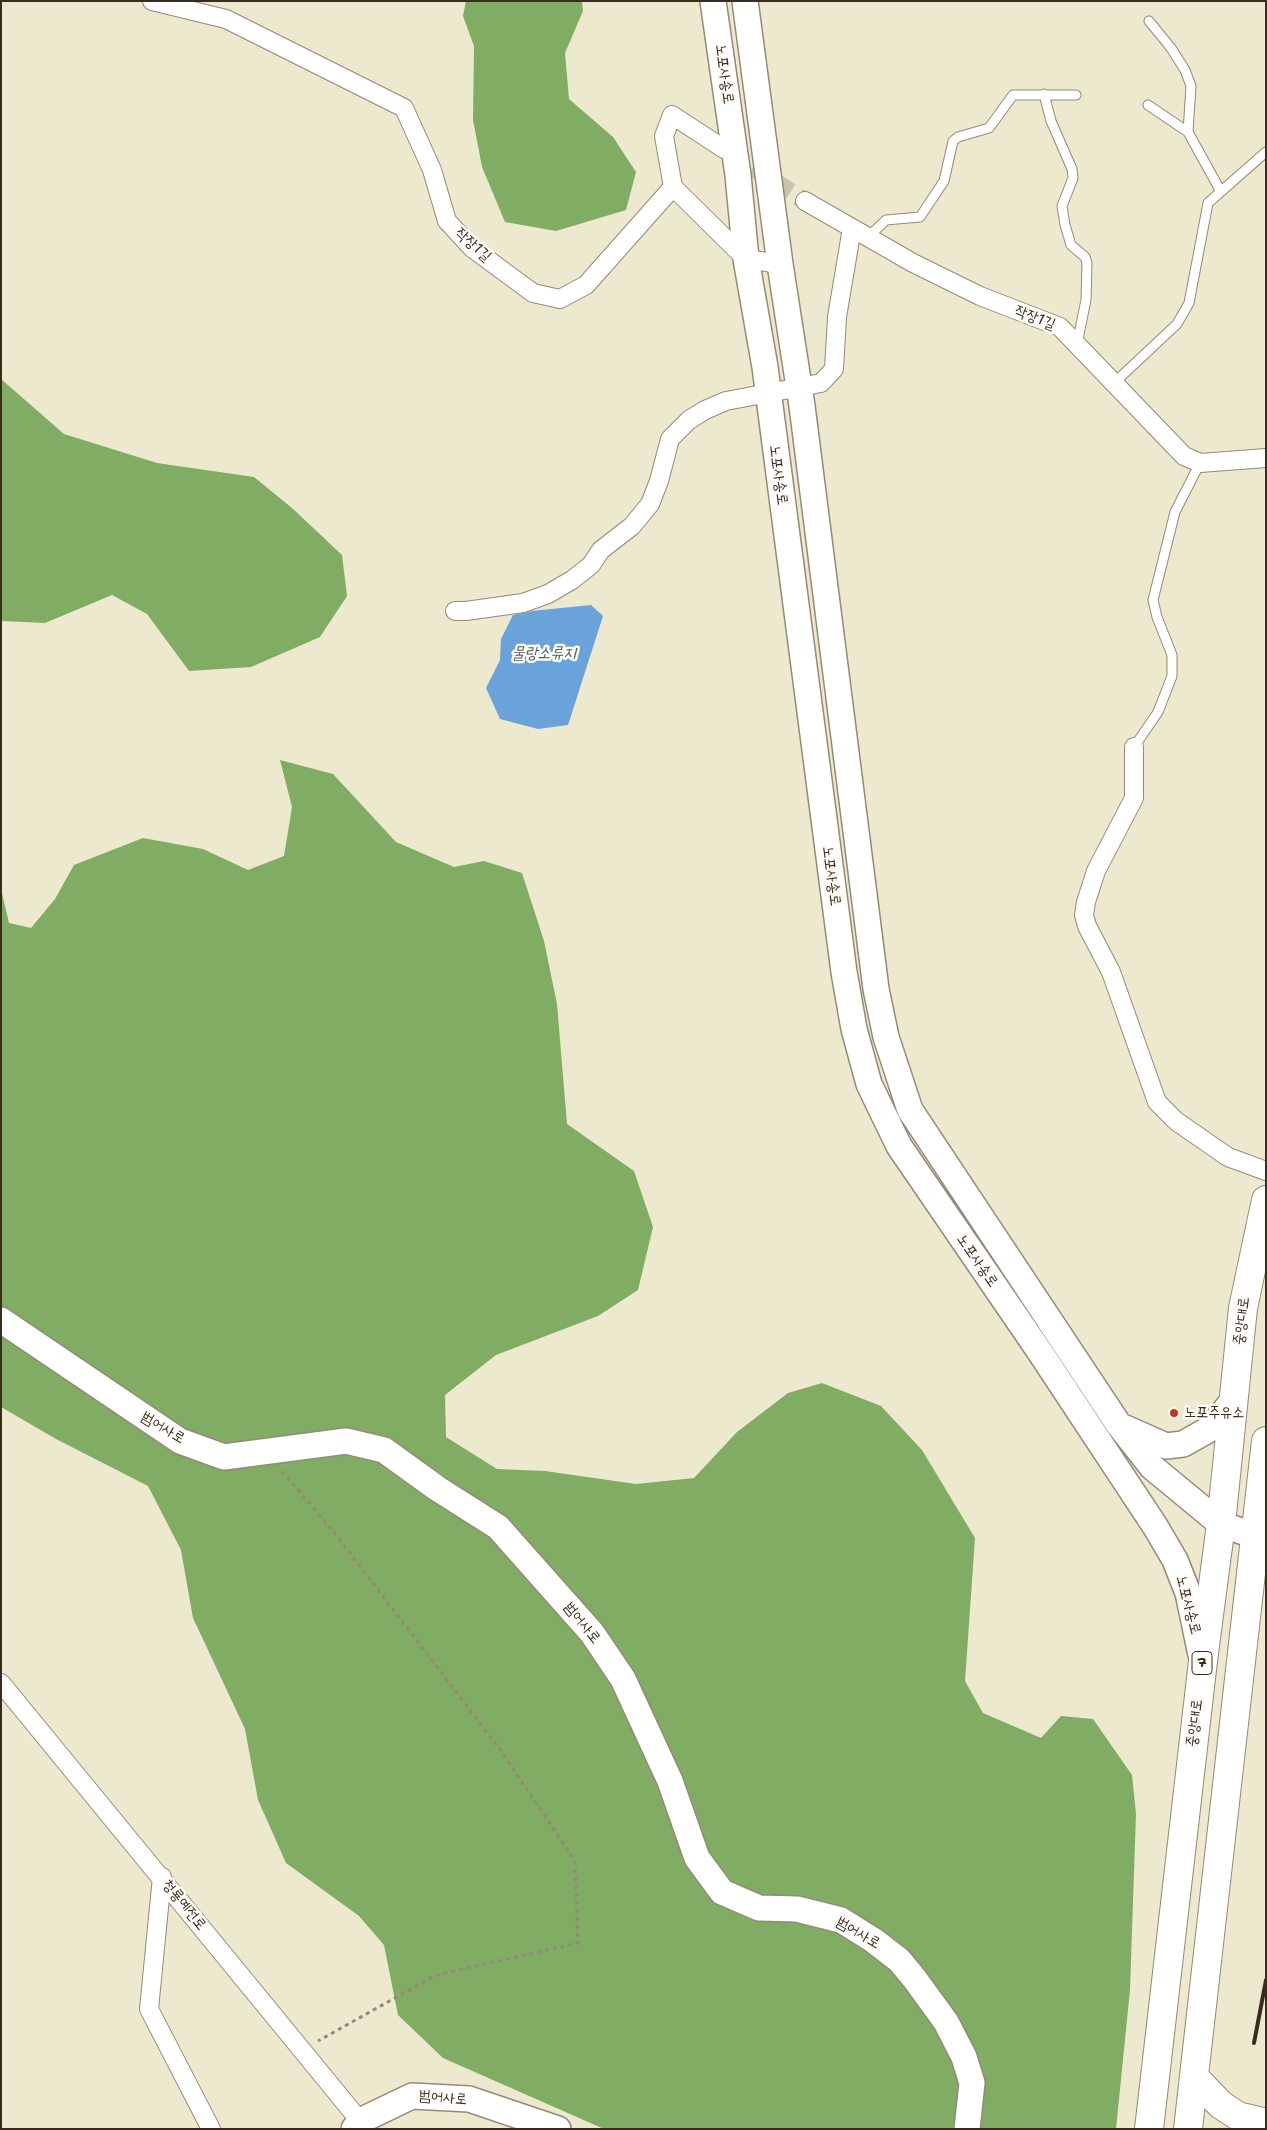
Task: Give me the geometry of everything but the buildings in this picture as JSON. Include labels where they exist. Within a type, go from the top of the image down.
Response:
[{"type":"main road","name":"노포사송로","points":[[713,1],[738,175],[746,259],[765,366],[767,394],[844,972],[854,1029],[869,1084],[899,1146],[1040,1352],[1170,1551],[1188,1593],[1203,1661]]},
{"type":"main road","name":"노포사송로","points":[[745,1],[780,264],[800,389],[876,989],[886,1037],[910,1110],[1119,1425],[1152,1467],[1221,1524],[1255,1536]]},
{"type":"main road","name":"중앙대로","points":[[1149,2129],[1203,1661],[1221,1524],[1243,1308],[1266,1200]]},
{"type":"main road","name":"범어사로","points":[[1,1320],[180,1441],[224,1457],[346,1441],[384,1450],[438,1489],[498,1527],[592,1633],[623,1679],[670,1781],[698,1858],[722,1892],[760,1908],[797,1909],[841,1920],[873,1940],[899,1960],[914,1978],[946,2022],[964,2057],[972,2083],[967,2129]]},
{"type":"main road","points":[[1119,1425],[1166,1446],[1183,1444],[1208,1430],[1234,1400]]},
{"type":"main road","points":[[1188,2129],[1266,1441]]},
{"type":"main road","points":[[1195,2078],[1221,2105],[1238,2116],[1266,2123]]},
{"type":"main road","name":"범어사로","points":[[357,2125],[412,2096],[469,2099],[558,2129]]},
{"type":"street","name":"작장1길","points":[[152,1],[226,19],[404,108],[432,170],[447,221],[472,248],[533,293],[560,300],[586,284],[673,187]]},
{"type":"street","points":[[724,149],[672,115],[664,136],[673,187],[746,259],[780,264]]},
{"type":"street","name":"작장1길","points":[[805,201],[913,263],[980,296],[1060,327],[1184,456],[1200,463]]},
{"type":"street","points":[[455,610],[466,612],[523,603],[548,594],[572,580],[591,565],[601,550],[632,526],[650,504],[660,481],[670,439],[689,420],[705,410],[726,402],[800,389],[821,383],[834,369],[837,317],[852,228]]},
{"type":"street","points":[[1200,463],[1266,458]]},
{"type":"street","points":[[1134,747],[1134,798],[1096,871],[1086,902],[1084,915],[1087,926],[1112,972],[1157,1102],[1176,1121],[1228,1157],[1266,1172]]},
{"type":"street","name":"청룡예전로","points":[[1,1683],[302,2050],[357,2125]]},
{"type":"street","points":[[162,1877],[149,2009],[210,2129]]},
{"type":"lane","points":[[1149,22],[1171,48],[1186,70],[1191,86],[1188,132]]},
{"type":"lane","points":[[1044,94],[1051,121],[1072,169],[1073,178],[1062,206],[1065,226],[1071,246],[1085,257],[1088,263],[1086,300],[1076,344]]},
{"type":"lane","points":[[868,237],[886,220],[920,217],[944,181],[953,141],[958,137],[989,128],[1013,95],[1076,94]]},
{"type":"lane","points":[[1148,105],[1188,132],[1220,190]]},
{"type":"lane","points":[[1114,383],[1177,324],[1189,303],[1208,203],[1220,190],[1266,152]]},
{"type":"lane","points":[[1134,747],[1158,712],[1172,676],[1172,655],[1153,600],[1175,512],[1200,463]]},
{"type":"path","points":[[265,1452],[333,1531],[499,1748],[575,1861],[578,1943],[436,1975],[302,2050]]},
{"type":"green space","points":[[466,1],[582,1],[583,11],[565,53],[569,99],[613,137],[636,172],[626,210],[556,231],[505,222],[482,167],[473,120],[474,46],[463,16]]},
{"type":"green space","points":[[1,379],[64,434],[157,463],[254,477],[292,508],[342,555],[347,596],[320,637],[251,667],[189,671],[147,614],[112,595],[45,623],[1,621]]},
{"type":"green space","points":[[280,760],[333,774],[396,842],[454,867],[484,861],[522,873],[544,941],[557,1004],[567,1124],[634,1171],[653,1227],[638,1290],[598,1316],[496,1355],[445,1395],[446,1437],[497,1469],[545,1471],[636,1484],[694,1478],[737,1432],[788,1393],[822,1383],[881,1406],[922,1450],[975,1538],[965,1681],[983,1713],[1041,1738],[1061,1716],[1093,1719],[1132,1775],[1136,1814],[1130,1990],[1116,2129],[604,2129],[443,2058],[398,2015],[384,1945],[359,1916],[286,1863],[258,1800],[245,1729],[193,1618],[181,1550],[148,1486],[56,1439],[1,1407],[1,889],[9,923],[31,928],[55,899],[74,865],[143,838],[203,849],[248,870],[284,856],[292,807]]},
{"type":"water","name":"물랑소류지","points":[[591,605],[603,616],[568,725],[538,729],[500,719],[486,688],[500,660],[501,639],[513,615],[532,611]]},
{"type":"tunnel","points":[[730,153],[805,201]]},
{"type":"railway","points":[[1254,2043],[1266,1980]]},
{"type":"place","name":"노포주유소","points":[[1174,1413]]}]
